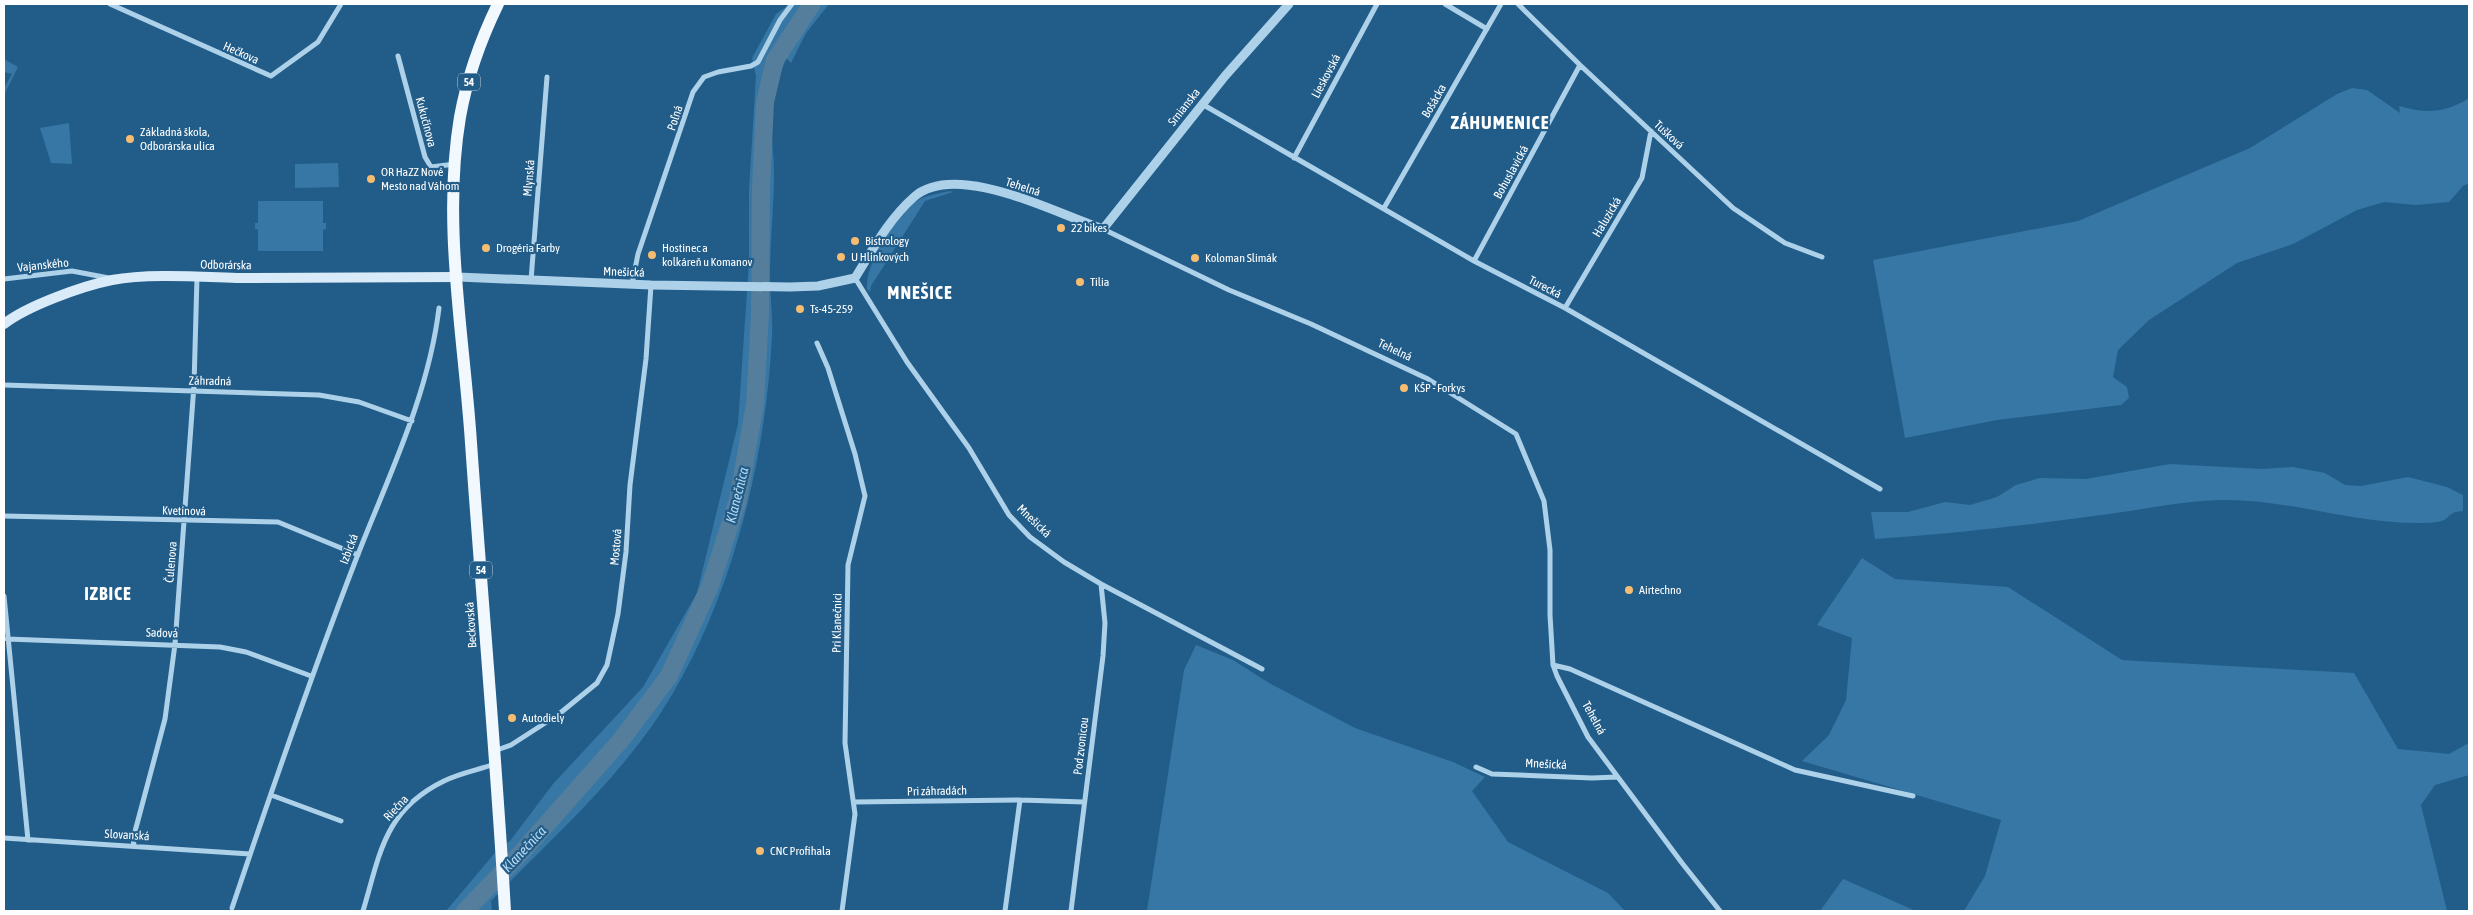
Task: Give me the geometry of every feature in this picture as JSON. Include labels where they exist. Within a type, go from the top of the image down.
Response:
[{"type":"main road","name":"54","points":[[458,277],[454,246],[456,164],[460,116],[474,62],[498,4]]},
{"type":"main road","name":"Odborárska","points":[[4,324],[17,315],[88,285],[114,280],[197,277],[369,279],[458,277]]},
{"type":"main road","name":"Beckovská","points":[[458,277],[505,911]]},
{"type":"street","name":"Hečkova","points":[[110,4],[271,76],[318,42],[341,4]]},
{"type":"street","name":"Poľná","points":[[632,284],[638,254],[693,92],[704,77],[718,72],[751,66],[758,62],[780,20],[792,4]]},
{"type":"street","name":"Srnianska","points":[[1103,229],[1202,104],[1289,4]]},
{"type":"street","name":"Lieskovská","points":[[1294,158],[1377,4]]},
{"type":"street","points":[[1444,4],[1487,28]]},
{"type":"street","name":"Bošácka","points":[[1384,208],[1501,4]]},
{"type":"street","name":"Tušková","points":[[1518,4],[1580,65],[1733,208],[1785,244],[1822,256]]},
{"type":"street","name":"Kukučínova","points":[[398,56],[425,157],[431,167],[456,164]]},
{"type":"street","name":"Bohuslavická","points":[[1474,261],[1580,65]]},
{"type":"street","name":"Mlynská","points":[[530,280],[547,77]]},
{"type":"street","name":"Turecká","points":[[1202,104],[1474,261],[1565,308],[1880,489]]},
{"type":"street","name":"Haluzická","points":[[1565,308],[1642,178],[1651,131]]},
{"type":"street","name":"Tehelná","points":[[855,278],[888,224],[915,196],[938,186],[967,183],[1018,196],[1103,229],[1229,290],[1311,324],[1428,379],[1516,434],[1544,501],[1550,550],[1550,615],[1553,665],[1588,737],[1720,911]]},
{"type":"street","name":"Vajanského","points":[[4,279],[72,271],[114,280]]},
{"type":"street","name":"Čulenova","points":[[134,845],[133,839],[165,719],[175,644],[193,390],[197,277]]},
{"type":"street","name":"Mnešická","points":[[458,277],[651,285],[790,287],[818,286],[855,278],[907,362],[969,448],[1009,515],[1030,537],[1064,562],[1101,584],[1262,669]]},
{"type":"street","name":"Mostová","points":[[494,758],[510,745],[559,714],[597,683],[607,665],[626,552],[630,485],[646,359],[651,285]]},
{"type":"street","name":"Izbická","points":[[232,908],[311,676],[412,421],[436,335],[439,308]]},
{"type":"street","name":"Pri Klanečnici","points":[[817,344],[828,368],[855,454],[865,496],[848,565],[845,743],[855,814],[842,911]]},
{"type":"street","name":"Záhradná","points":[[4,385],[319,395],[359,402],[412,421]]},
{"type":"street","name":"Kvetinová","points":[[4,516],[278,522],[358,555]]},
{"type":"street","name":"Pod zvonicou","points":[[1071,911],[1105,623],[1101,584]]},
{"type":"street","points":[[4,596],[28,840]]},
{"type":"street","name":"Sadová","points":[[7,639],[220,647],[246,652],[311,676]]},
{"type":"street","points":[[1553,665],[1570,669],[1795,770],[1913,796]]},
{"type":"street","name":"Riečna","points":[[363,911],[380,850],[387,833],[404,811],[424,793],[444,780],[494,758]]},
{"type":"street","name":"Mnešická","points":[[1476,767],[1492,774],[1592,778],[1617,777]]},
{"type":"street","points":[[271,795],[341,821]]},
{"type":"street","points":[[1005,911],[1020,800]]},
{"type":"street","name":"Pri záhradách","points":[[854,802],[1020,800],[1084,802]]},
{"type":"street","name":"Slovanská","points":[[4,838],[250,854]]},
{"type":"shaded area","points":[[790,4],[829,4],[806,33],[791,63],[786,58],[772,102],[771,120],[774,173],[770,275],[772,328],[768,384],[762,433],[752,483],[725,581],[706,628],[685,672],[642,740],[602,788],[491,901],[492,911],[446,911],[499,848],[510,841],[553,784],[643,687],[697,593],[738,424],[749,262],[749,190],[756,76],[752,58],[776,14]]},
{"type":"shaded area","points":[[4,59],[18,67],[4,95],[4,88],[12,74],[4,72]]},
{"type":"shaded area","points":[[2352,88],[2367,90],[2400,113],[2399,106],[2409,109],[2436,111],[2452,107],[2469,98],[2469,183],[2463,186],[2449,202],[2416,205],[2384,202],[2357,210],[2293,244],[2237,263],[2149,320],[2118,350],[2113,377],[2127,387],[2129,398],[2121,405],[1997,420],[1905,438],[1873,260],[2078,221],[2250,148],[2337,94]]},
{"type":"shaded area","points":[[69,123],[72,164],[51,163],[40,128]]},
{"type":"shaded area","points":[[338,163],[339,187],[295,188],[295,164]]},
{"type":"shaded area","points":[[950,191],[953,192],[925,201],[871,286],[870,292],[867,289],[871,265],[893,226],[911,205],[920,199]]},
{"type":"shaded area","points":[[258,201],[323,201],[323,223],[326,223],[326,229],[323,230],[323,251],[258,251],[258,229],[255,229],[255,223],[258,223]]},
{"type":"shaded area","points":[[2170,464],[2262,469],[2293,467],[2325,473],[2345,485],[2361,486],[2408,477],[2447,487],[2463,495],[2463,511],[2454,513],[2438,522],[2393,522],[2250,501],[2209,500],[2012,526],[1875,539],[1871,512],[1908,512],[1945,502],[1970,505],[1997,497],[2016,485],[2040,478],[2086,479]]},
{"type":"shaded area","points":[[1862,558],[1895,579],[2008,587],[2122,660],[2354,673],[2398,749],[2449,754],[2469,743],[2469,775],[2435,785],[2421,805],[2447,911],[1964,911],[1985,876],[2001,820],[1802,761],[1829,735],[1846,700],[1852,638],[1817,625]]},
{"type":"shaded area","points":[[1196,645],[1233,660],[1269,683],[1355,728],[1453,762],[1485,777],[1472,791],[1508,842],[1608,893],[1625,911],[1147,911],[1184,670]]},
{"type":"shaded area","points":[[1843,879],[1916,911],[1820,911]]},
{"type":"waterway","name":"Klanečnica","points":[[465,911],[522,852],[621,740],[669,676],[710,586],[738,500],[755,404],[760,314],[761,188],[765,102],[775,60],[812,4]]},
{"type":"place","name":"Základná škola, Odborárska ulica","points":[[130,139]]},
{"type":"place","name":"OR HaZZ Nové Mesto nad Váhom","points":[[371,179]]},
{"type":"place","name":"22 bikes","points":[[1061,228]]},
{"type":"place","name":"Bistrology","points":[[855,241]]},
{"type":"place","name":"Drogéria Farby","points":[[486,248]]},
{"type":"place","name":"Hostinec a kolkáreň u Komanov","points":[[652,255]]},
{"type":"place","name":"U Hlinkových","points":[[841,257]]},
{"type":"place","name":"Koloman Slimák","points":[[1195,258]]},
{"type":"place","name":"Tilia","points":[[1080,282]]},
{"type":"place","name":"Ts-45-259","points":[[800,309]]},
{"type":"place","name":"KŠP - Forkys","points":[[1404,388]]},
{"type":"place","name":"Airtechno","points":[[1629,590]]},
{"type":"place","name":"Autodiely","points":[[512,718]]},
{"type":"place","name":"CNC Profihala","points":[[760,851]]},
{"type":"district","name":"ZÁHUMENICE","points":[[1500,123]]},
{"type":"district","name":"MNEŠICE","points":[[920,293]]},
{"type":"district","name":"IZBICE","points":[[108,594]]}]
